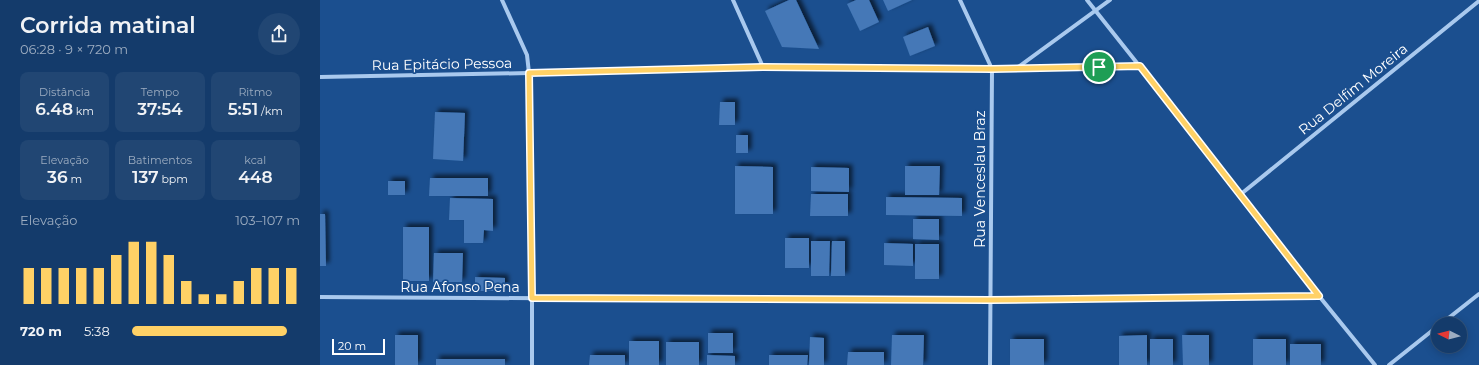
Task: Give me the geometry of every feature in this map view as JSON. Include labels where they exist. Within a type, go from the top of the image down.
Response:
[{"type":"street","points":[[502,0],[527,55],[529,73],[532,365]]},
{"type":"street","points":[[733,0],[763,67]]},
{"type":"street","name":"Rua Venceslau Braz","points":[[960,0],[992,69],[990,365]]},
{"type":"street","points":[[1087,0],[1241,194],[1319,296],[1375,365]]},
{"type":"street","points":[[1017,68],[1110,0]]},
{"type":"street","name":"Rua Delfim Moreira","points":[[1241,194],[1479,1]]},
{"type":"street","name":"Rua Epitácio Pessoa","points":[[320,77],[763,67],[992,69],[1140,66]]},
{"type":"street","points":[[1450,317],[1479,294]]},
{"type":"street","name":"Rua Afonso Pena","points":[[320,297],[990,300],[1319,296]]},
{"type":"street","points":[[1389,365],[1431,332]]},
{"type":"building","points":[[789,0],[796,0],[819,49],[782,47],[765,11]]},
{"type":"building","points":[[856,0],[869,0],[879,22],[860,31],[847,4]]},
{"type":"building","points":[[883,0],[912,0],[888,11]]},
{"type":"building","points":[[928,27],[935,46],[910,56],[903,37]]},
{"type":"building","points":[[720,102],[735,102],[735,125],[719,125]]},
{"type":"building","points":[[435,112],[465,113],[463,161],[433,159]]},
{"type":"building","points":[[736,135],[748,135],[748,153],[736,153]]},
{"type":"building","points":[[735,166],[773,167],[773,214],[735,214]]},
{"type":"building","points":[[905,166],[940,166],[939,195],[905,195]]},
{"type":"building","points":[[811,167],[849,168],[849,192],[811,191]]},
{"type":"building","points":[[430,178],[488,178],[488,196],[429,196]]},
{"type":"building","points":[[388,181],[405,181],[405,195],[388,195]]},
{"type":"building","points":[[811,194],[848,194],[848,216],[810,216]]},
{"type":"building","points":[[886,197],[962,198],[962,216],[886,215]]},
{"type":"building","points":[[450,198],[493,199],[493,231],[484,230],[483,243],[464,243],[464,220],[449,220]]},
{"type":"building","points":[[320,214],[325,214],[326,266],[320,266]]},
{"type":"building","points":[[913,219],[939,219],[939,240],[913,239]]},
{"type":"building","points":[[403,227],[429,227],[429,281],[403,281]]},
{"type":"building","points":[[785,238],[809,238],[809,268],[785,268]]},
{"type":"building","points":[[811,241],[830,241],[829,276],[811,276]]},
{"type":"building","points":[[832,241],[845,241],[845,276],[831,276]]},
{"type":"building","points":[[884,243],[913,244],[913,266],[884,265]]},
{"type":"building","points":[[915,244],[939,244],[939,279],[915,279]]},
{"type":"building","points":[[434,253],[463,253],[462,282],[433,282]]},
{"type":"building","points":[[475,277],[505,278],[505,291],[475,291]]},
{"type":"building","points":[[708,333],[733,333],[733,353],[708,353]]},
{"type":"building","points":[[395,335],[418,335],[418,365],[395,365]]},
{"type":"building","points":[[892,335],[924,335],[923,365],[891,365]]},
{"type":"building","points":[[1147,335],[1147,365],[1119,365],[1119,336]]},
{"type":"building","points":[[1182,335],[1209,335],[1209,365],[1183,365]]},
{"type":"building","points":[[810,337],[824,338],[824,365],[809,365]]},
{"type":"building","points":[[1010,339],[1044,339],[1044,365],[1010,365]]},
{"type":"building","points":[[1150,339],[1173,339],[1173,365],[1150,365]]},
{"type":"building","points":[[1253,339],[1286,339],[1286,365],[1253,365]]},
{"type":"building","points":[[629,341],[659,341],[659,365],[629,365]]},
{"type":"building","points":[[666,342],[699,342],[699,365],[666,365]]},
{"type":"building","points":[[1290,344],[1321,344],[1321,365],[1290,365]]},
{"type":"building","points":[[848,352],[884,352],[884,365],[847,365]]},
{"type":"building","points":[[590,355],[625,355],[625,365],[589,365]]},
{"type":"building","points":[[707,355],[735,356],[735,365],[707,365]]},
{"type":"building","points":[[769,355],[808,355],[807,365],[769,365]]},
{"type":"building","points":[[436,359],[505,359],[505,365],[436,365]]},
{"type":"route","points":[[1140,66],[1319,296],[990,300],[532,298],[529,73],[763,67],[992,69],[1099,67],[1140,66]]}]
